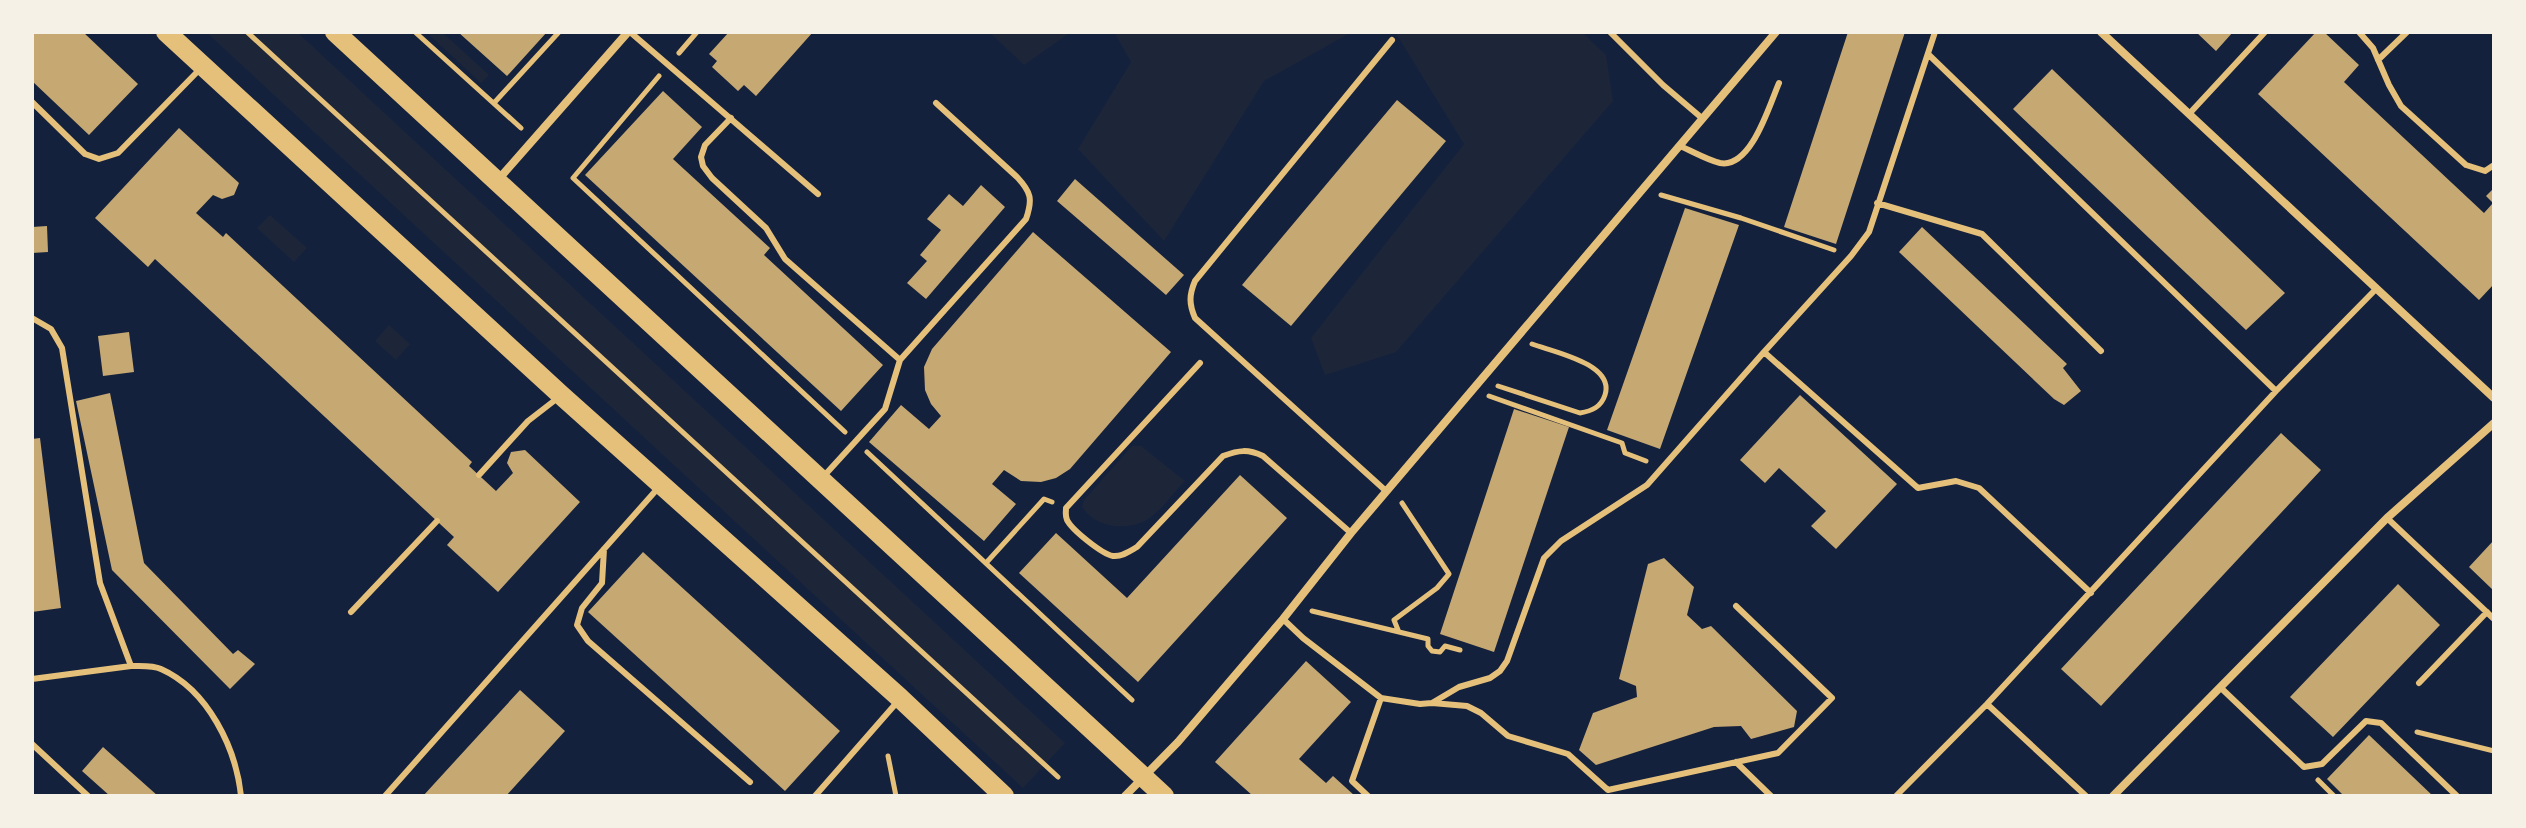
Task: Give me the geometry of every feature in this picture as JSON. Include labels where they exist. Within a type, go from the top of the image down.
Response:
[{"type":"main road","points":[[166,32],[1004,796]]},
{"type":"main road","points":[[335,32],[1164,796]]},
{"type":"street","points":[[496,182],[629,32]]},
{"type":"street","points":[[1125,796],[1178,742],[1283,619],[1386,491],[1776,32]]},
{"type":"street","points":[[2101,32],[2494,398]]},
{"type":"street","points":[[2113,796],[2387,518],[2494,423]]},
{"type":"lane","points":[[629,32],[818,194]]},
{"type":"lane","points":[[1610,32],[1663,85],[1703,119]]},
{"type":"lane","points":[[1432,703],[1459,687],[1490,678],[1500,671],[1507,661],[1544,558],[1561,541],[1647,485],[1869,232],[1935,32]]},
{"type":"lane","points":[[2189,114],[2265,32]]},
{"type":"lane","points":[[2359,32],[2373,48],[2401,106],[2476,170],[2485,171],[2494,165]]},
{"type":"lane","points":[[2378,60],[2407,32]]},
{"type":"lane","points":[[1386,491],[1195,318],[1189,294],[1195,281],[1392,40]]},
{"type":"lane","points":[[1928,54],[2276,391]]},
{"type":"lane","points":[[32,102],[85,154],[99,159],[118,153],[203,66]]},
{"type":"lane","points":[[1680,146],[1720,163],[1740,159],[1749,149],[1779,83]]},
{"type":"lane","points":[[820,480],[885,409],[900,360],[1026,219],[1032,203],[1029,190],[1017,177],[936,103]]},
{"type":"lane","points":[[731,118],[705,145],[701,157],[703,166],[766,228],[785,259],[900,360]]},
{"type":"lane","points":[[1877,203],[1982,234],[2101,351]]},
{"type":"lane","points":[[1896,796],[1987,704],[2276,391],[2376,289]]},
{"type":"lane","points":[[32,318],[51,329],[62,348],[100,583],[131,666]]},
{"type":"lane","points":[[1764,352],[1918,488],[1956,481],[1979,488],[2091,593]]},
{"type":"lane","points":[[1200,363],[1066,508],[1065,516],[1069,523],[1099,549],[1113,556],[1125,554],[1137,547],[1223,456],[1250,450],[1263,456],[1351,533]]},
{"type":"lane","points":[[479,475],[528,421],[561,395]]},
{"type":"lane","points":[[385,796],[662,484]]},
{"type":"lane","points":[[2387,518],[2494,619]]},
{"type":"lane","points":[[351,612],[437,521]]},
{"type":"lane","points":[[604,549],[602,583],[582,608],[577,625],[588,641],[750,782]]},
{"type":"lane","points":[[1283,619],[1381,698],[1467,706],[1481,713],[1508,736],[1568,754],[1608,790],[1778,753],[1832,698],[1736,606]]},
{"type":"lane","points":[[2419,683],[2487,612]]},
{"type":"lane","points":[[32,679],[131,666],[159,668],[184,683],[211,711],[232,755],[241,796]]},
{"type":"lane","points":[[2221,688],[2304,767],[2322,764],[2366,721],[2381,723],[2457,796]]},
{"type":"lane","points":[[815,796],[900,698]]},
{"type":"lane","points":[[1368,796],[1352,781],[1381,698]]},
{"type":"lane","points":[[1987,704],[2086,796]]},
{"type":"lane","points":[[32,744],[88,796]]},
{"type":"lane","points":[[1736,762],[1771,796]]},
{"type":"path","points":[[247,32],[1058,777]]},
{"type":"path","points":[[415,32],[522,129]]},
{"type":"path","points":[[494,103],[559,32]]},
{"type":"path","points":[[573,178],[697,32]]},
{"type":"path","points":[[1660,194],[1851,256]]},
{"type":"path","points":[[1497,385],[1580,413],[1591,411],[1603,402],[1606,381],[1596,369],[1532,344]]},
{"type":"path","points":[[1488,396],[1622,443],[1625,453],[1640,461],[1666,464]]},
{"type":"path","points":[[986,563],[1044,499],[1066,508]]},
{"type":"path","points":[[1398,630],[1394,620],[1437,588],[1449,574],[1402,503]]},
{"type":"path","points":[[1311,611],[1428,639],[1432,651],[1440,652],[1445,646],[1460,650]]},
{"type":"path","points":[[2381,723],[2494,751]]},
{"type":"path","points":[[888,756],[896,796]]},
{"type":"shaded area","points":[[206,32],[297,32],[1065,743],[1023,788]]},
{"type":"shaded area","points":[[426,32],[442,32],[489,75],[481,83]]},
{"type":"shaded area","points":[[989,32],[1071,32],[1024,65]]},
{"type":"shaded area","points":[[1114,32],[1352,32],[1264,81],[1164,241],[1078,149],[1131,62]]},
{"type":"shaded area","points":[[1395,32],[1582,32],[1606,55],[1613,101],[1396,352],[1325,375],[1311,338],[1464,144]]},
{"type":"shaded area","points":[[270,215],[307,248],[294,262],[257,228]]},
{"type":"shaded area","points":[[389,325],[410,344],[396,360],[375,341]]},
{"type":"shaded area","points":[[1132,446],[1141,446],[1185,481],[1145,521],[1128,526],[1102,523],[1082,507],[1084,500]]},
{"type":"building","points":[[32,32],[83,32],[138,84],[89,135],[32,81]]},
{"type":"building","points":[[458,32],[547,32],[507,76]]},
{"type":"building","points":[[729,32],[813,32],[756,96],[744,85],[738,91],[712,67],[717,61],[709,54]]},
{"type":"building","points":[[1848,32],[1905,32],[1836,244],[1784,227]]},
{"type":"building","points":[[2196,32],[2233,32],[2216,51]]},
{"type":"building","points":[[2316,32],[2324,32],[2359,65],[2344,82],[2484,213],[2493,203],[2486,196],[2494,188],[2494,284],[2479,300],[2258,94]]},
{"type":"building","points":[[2052,69],[2285,293],[2246,330],[2013,109]]},
{"type":"building","points":[[663,91],[702,127],[673,159],[770,248],[764,255],[883,365],[841,411],[585,175]]},
{"type":"building","points":[[1397,100],[1446,141],[1291,326],[1242,285]]},
{"type":"building","points":[[179,128],[239,183],[234,195],[222,199],[213,195],[196,213],[223,237],[226,233],[472,462],[469,466],[496,491],[513,473],[507,463],[511,452],[525,450],[580,502],[498,592],[447,545],[454,537],[155,259],[148,267],[95,218]]},
{"type":"building","points":[[1075,179],[1184,275],[1166,295],[1057,201]]},
{"type":"building","points":[[981,185],[1005,207],[926,299],[907,283],[927,261],[920,255],[941,230],[927,219],[949,194],[963,206]]},
{"type":"building","points":[[1685,208],[1739,225],[1660,449],[1607,430]]},
{"type":"building","points":[[47,226],[48,252],[32,253],[32,227]]},
{"type":"building","points":[[1922,227],[2067,364],[2063,368],[2081,391],[2064,405],[2054,399],[1899,252]]},
{"type":"building","points":[[1033,232],[1171,352],[1070,469],[1056,478],[1041,482],[1021,481],[1004,470],[992,484],[1016,504],[984,541],[869,442],[901,405],[929,429],[941,416],[925,390],[924,367],[932,349]]},
{"type":"building","points":[[129,332],[134,372],[103,376],[98,336]]},
{"type":"building","points":[[110,393],[144,563],[233,654],[238,650],[255,664],[230,689],[112,570],[76,401]]},
{"type":"building","points":[[1800,395],[1897,484],[1836,549],[1811,526],[1826,511],[1779,468],[1765,483],[1740,460]]},
{"type":"building","points":[[1514,409],[1569,427],[1494,652],[1440,634]]},
{"type":"building","points":[[2281,433],[2321,470],[2101,706],[2061,669]]},
{"type":"building","points":[[40,438],[61,608],[32,612],[32,439]]},
{"type":"building","points":[[1240,475],[1287,518],[1138,682],[1019,573],[1056,533],[1127,598]]},
{"type":"building","points":[[2494,540],[2494,591],[2469,567]]},
{"type":"building","points":[[643,552],[840,731],[785,791],[588,612]]},
{"type":"building","points":[[1664,558],[1694,587],[1687,615],[1702,629],[1711,626],[1797,711],[1794,727],[1751,739],[1741,726],[1714,727],[1596,765],[1579,750],[1593,713],[1637,697],[1636,686],[1619,679],[1648,564]]},
{"type":"building","points":[[2398,584],[2440,625],[2333,737],[2290,697]]},
{"type":"building","points":[[1306,661],[1351,702],[1299,759],[1326,783],[1333,776],[1355,796],[1253,796],[1215,762]]},
{"type":"building","points":[[520,690],[565,731],[506,796],[423,796]]},
{"type":"building","points":[[2369,735],[2433,796],[2344,796],[2327,779]]},
{"type":"building","points":[[103,747],[158,796],[110,796],[82,771]]}]
